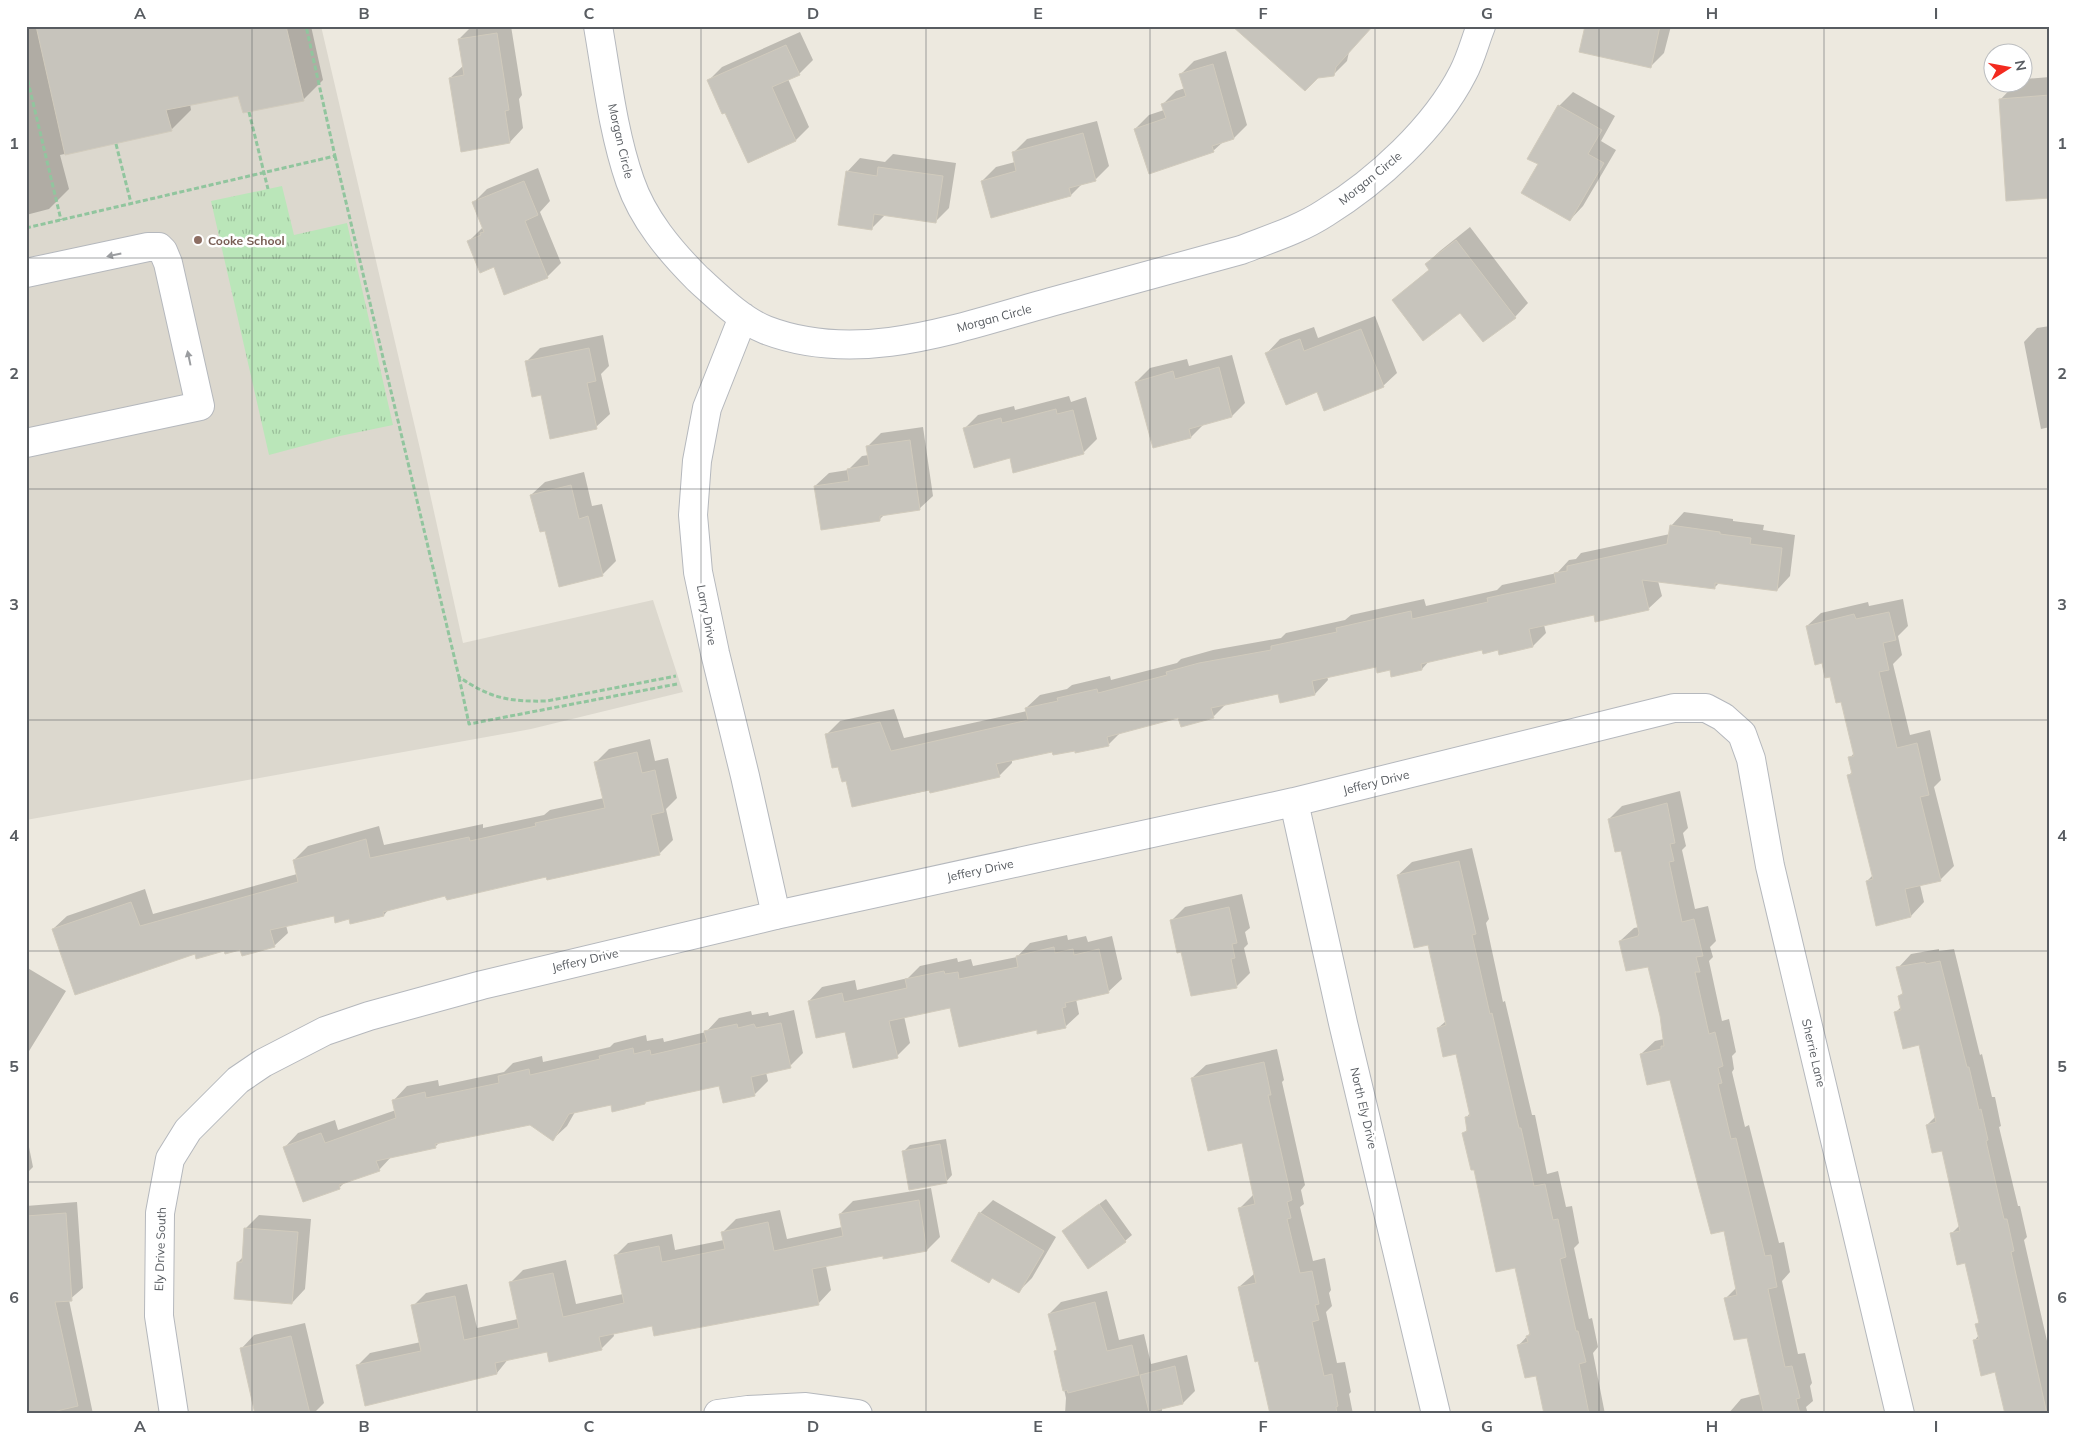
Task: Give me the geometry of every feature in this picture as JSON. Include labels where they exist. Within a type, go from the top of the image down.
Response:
[{"type":"street","name":"Morgan Circle","points":[[598,26],[618,136],[630,183],[652,226],[678,260],[743,317],[766,329],[801,340],[860,345],[920,338],[1241,250],[1292,230],[1324,214],[1346,199],[1404,150],[1440,110],[1464,72],[1481,26]]},
{"type":"street","points":[[26,273],[148,247],[158,247],[163,251],[168,263],[200,406],[26,443]]},
{"type":"street","name":"Larry Drive","points":[[743,317],[707,408],[697,461],[693,515],[698,572],[776,915]]},
{"type":"street","name":"Jeffery Drive","points":[[263,1063],[325,1031],[370,1016],[482,985],[776,915],[1294,802],[1674,708],[1706,708]]},
{"type":"street","name":"Sherrie Lane","points":[[1706,708],[1723,717],[1742,734],[1751,759],[1770,866],[1900,1414]]},
{"type":"street","name":"North Ely Drive","points":[[1294,802],[1436,1414]]},
{"type":"street","name":"Ely Drive South","points":[[174,1414],[159,1316],[160,1213],[170,1159],[188,1130],[238,1080],[263,1063]]},
{"type":"street","points":[[718,1414],[748,1410],[806,1407],[858,1414]]},
{"type":"path","points":[[306,26],[469,724],[677,684]]},
{"type":"path","points":[[26,73],[61,220]]},
{"type":"path","points":[[249,112],[268,190]]},
{"type":"path","points":[[116,144],[132,204]]},
{"type":"path","points":[[26,228],[335,156]]},
{"type":"path","points":[[459,677],[487,694],[514,701],[529,702],[546,701],[676,676]]},
{"type":"shaded area","name":"Cooke School","points":[[26,26],[321,26],[421,453],[463,643],[653,600],[683,692],[531,729],[26,820]]},
{"type":"green space","points":[[282,186],[294,235],[347,223],[393,425],[340,436],[269,455],[211,201]]},
{"type":"building","points":[[36,26],[286,26],[304,101],[243,113],[238,96],[166,110],[172,131],[65,155]]},
{"type":"building","points":[[1232,26],[1373,26],[1336,67],[1334,76],[1318,78],[1305,91]]},
{"type":"building","points":[[1585,26],[1660,26],[1651,68],[1579,52]]},
{"type":"building","points":[[497,33],[509,110],[505,111],[510,143],[461,152],[449,78],[464,75],[458,39]]},
{"type":"building","points":[[786,45],[800,75],[772,87],[796,141],[748,163],[725,113],[722,114],[707,80]]},
{"type":"building","points":[[1213,64],[1234,139],[1212,146],[1214,152],[1149,174],[1134,129],[1166,118],[1161,104],[1186,96],[1179,74]]},
{"type":"building","points":[[2050,95],[2050,198],[2006,201],[1999,99]]},
{"type":"building","points":[[1558,105],[1602,130],[1588,154],[1604,163],[1570,221],[1521,193],[1538,164],[1527,159]]},
{"type":"building","points":[[1083,133],[1096,181],[1069,188],[1071,196],[991,218],[981,181],[1016,171],[1012,152]]},
{"type":"building","points":[[878,167],[943,176],[936,223],[874,214],[872,230],[838,225],[846,171],[877,176]]},
{"type":"building","points":[[524,181],[538,215],[525,221],[548,278],[504,295],[494,267],[480,273],[467,241],[484,232],[472,202]]},
{"type":"building","points":[[1456,240],[1516,318],[1483,342],[1460,313],[1423,341],[1392,300],[1429,270],[1425,264]]},
{"type":"building","points":[[1361,329],[1384,387],[1324,411],[1317,392],[1286,405],[1265,353],[1300,339],[1304,351]]},
{"type":"building","points":[[589,348],[596,381],[587,383],[597,429],[550,439],[541,395],[532,397],[525,361]]},
{"type":"building","points":[[1219,367],[1232,417],[1189,429],[1191,438],[1153,448],[1135,382],[1173,371],[1175,379]]},
{"type":"building","points":[[1056,409],[1057,414],[1073,410],[1084,454],[1013,473],[1010,458],[974,468],[963,428],[1001,418],[1002,423]]},
{"type":"building","points":[[910,440],[920,510],[880,516],[880,521],[821,530],[814,486],[849,481],[847,469],[869,465],[866,446]]},
{"type":"building","points":[[571,485],[579,519],[588,516],[603,576],[559,587],[545,531],[540,532],[530,495]]},
{"type":"building","points":[[1670,525],[1751,538],[1750,544],[1782,548],[1777,591],[1715,583],[1715,589],[1642,580],[1649,610],[1595,622],[1594,615],[1529,629],[1533,647],[1499,655],[1498,650],[1483,654],[1482,650],[1421,664],[1422,670],[1391,677],[1390,670],[1377,673],[1376,667],[1312,681],[1315,695],[1280,703],[1278,694],[1211,708],[1214,718],[1181,727],[1178,718],[1107,737],[1109,746],[1075,753],[1075,751],[1053,755],[1052,752],[996,764],[1000,777],[930,793],[929,790],[852,807],[846,781],[842,782],[838,767],[832,768],[825,734],[880,722],[891,751],[1028,720],[1025,708],[1058,701],[1057,698],[1097,689],[1098,693],[1167,675],[1166,672],[1199,663],[1271,650],[1271,646],[1337,632],[1336,628],[1411,611],[1412,619],[1488,602],[1487,598],[1556,583],[1554,573],[1567,571],[1567,566],[1667,544]]},
{"type":"building","points":[[1889,612],[1896,640],[1883,643],[1889,670],[1879,672],[1897,748],[1917,743],[1929,795],[1920,797],[1941,881],[1905,889],[1911,917],[1876,926],[1866,881],[1873,879],[1847,775],[1852,774],[1848,757],[1854,756],[1841,702],[1836,703],[1830,677],[1825,678],[1822,663],[1815,665],[1806,626],[1854,614],[1856,619]]},
{"type":"building","points":[[637,752],[642,773],[655,770],[664,812],[651,815],[660,855],[547,880],[546,877],[447,900],[445,896],[383,912],[384,916],[350,924],[349,919],[335,923],[334,916],[270,930],[275,947],[242,956],[240,950],[225,954],[224,951],[196,959],[195,954],[75,995],[52,929],[131,902],[140,926],[298,882],[293,860],[366,839],[370,858],[469,837],[470,841],[536,826],[535,823],[605,808],[594,762]]},
{"type":"building","points":[[1667,803],[1675,843],[1670,844],[1674,861],[1669,862],[1682,922],[1694,919],[1703,956],[1696,957],[1700,972],[1695,972],[1709,1034],[1715,1032],[1723,1066],[1718,1068],[1722,1083],[1718,1084],[1731,1139],[1736,1138],[1765,1256],[1771,1255],[1777,1287],[1768,1289],[1785,1367],[1792,1366],[1800,1398],[1796,1399],[1800,1414],[1764,1414],[1747,1338],[1734,1340],[1724,1298],[1737,1295],[1724,1231],[1711,1234],[1670,1080],[1647,1085],[1640,1054],[1661,1049],[1661,1046],[1664,1046],[1660,1016],[1648,967],[1626,971],[1619,941],[1638,936],[1639,933],[1621,851],[1615,852],[1608,819]]},
{"type":"building","points":[[1459,861],[1476,934],[1472,935],[1490,1014],[1492,1013],[1534,1186],[1545,1184],[1553,1220],[1558,1219],[1566,1257],[1560,1259],[1576,1331],[1578,1331],[1586,1362],[1579,1364],[1589,1414],[1544,1414],[1536,1376],[1525,1378],[1517,1345],[1528,1342],[1526,1336],[1530,1335],[1515,1268],[1496,1272],[1474,1170],[1471,1170],[1462,1133],[1467,1131],[1465,1117],[1470,1116],[1456,1054],[1443,1057],[1437,1028],[1446,1025],[1428,945],[1414,948],[1397,875]]},
{"type":"building","points":[[1229,907],[1237,943],[1232,944],[1235,958],[1231,959],[1237,988],[1191,996],[1181,952],[1177,953],[1170,920]]},
{"type":"building","points":[[1054,947],[1055,953],[1073,949],[1074,955],[1099,949],[1109,993],[1065,1003],[1066,1007],[1062,1008],[1066,1028],[1037,1034],[1037,1030],[959,1047],[950,1008],[889,1021],[898,1058],[853,1068],[845,1032],[816,1038],[808,1001],[842,993],[844,1002],[907,988],[905,979],[944,971],[945,974],[958,972],[959,979],[1018,967],[1016,956]]},
{"type":"building","points":[[1940,961],[1967,1067],[1969,1067],[1979,1110],[1981,1109],[1988,1140],[1986,1141],[2004,1219],[2007,1219],[2014,1251],[2011,1252],[2047,1414],[2005,1414],[1995,1372],[1981,1376],[1973,1340],[1979,1339],[1975,1324],[1979,1323],[1965,1263],[1957,1265],[1950,1233],[1960,1231],[1942,1151],[1932,1153],[1926,1125],[1936,1122],[1919,1045],[1903,1049],[1894,1012],[1901,1010],[1898,996],[1903,994],[1896,967]]},
{"type":"building","points":[[781,1023],[791,1068],[751,1077],[755,1096],[723,1103],[719,1086],[645,1102],[645,1104],[612,1112],[611,1105],[569,1114],[553,1141],[530,1125],[435,1144],[436,1148],[376,1161],[380,1171],[339,1185],[340,1189],[303,1202],[283,1147],[321,1133],[325,1143],[396,1118],[392,1100],[425,1092],[426,1098],[499,1083],[498,1076],[529,1069],[530,1075],[600,1059],[599,1056],[633,1048],[634,1054],[650,1050],[651,1055],[707,1042],[704,1031],[737,1024],[738,1028],[754,1024],[756,1028]]},
{"type":"building","points":[[1264,1062],[1271,1095],[1268,1095],[1292,1200],[1287,1202],[1291,1218],[1287,1219],[1300,1273],[1312,1271],[1319,1304],[1315,1305],[1319,1320],[1312,1322],[1324,1376],[1332,1374],[1338,1406],[1336,1407],[1337,1414],[1270,1414],[1258,1361],[1255,1362],[1238,1287],[1256,1283],[1238,1208],[1255,1204],[1242,1143],[1208,1151],[1191,1078]]},
{"type":"building","points":[[940,1144],[947,1183],[909,1190],[902,1151]]},
{"type":"building","points":[[919,1200],[927,1251],[883,1259],[883,1256],[812,1269],[819,1305],[654,1336],[652,1326],[599,1337],[602,1350],[549,1362],[547,1352],[495,1363],[497,1374],[365,1406],[356,1365],[421,1351],[411,1305],[455,1296],[464,1340],[519,1328],[509,1282],[553,1273],[563,1317],[624,1303],[614,1255],[659,1246],[662,1262],[725,1249],[721,1232],[768,1222],[774,1251],[843,1236],[839,1214]]},
{"type":"building","points":[[1099,1204],[1126,1242],[1088,1269],[1062,1231]]},
{"type":"building","points":[[979,1212],[1044,1251],[1019,1293],[992,1278],[989,1283],[951,1261]]},
{"type":"building","points":[[66,1213],[72,1301],[55,1302],[78,1406],[44,1414],[26,1414],[26,1216]]},
{"type":"building","points":[[244,1228],[298,1232],[292,1304],[234,1299],[237,1262],[242,1262]]},
{"type":"building","points":[[1095,1302],[1107,1351],[1132,1345],[1139,1375],[1068,1393],[1067,1390],[1063,1391],[1054,1351],[1057,1350],[1048,1314]]},
{"type":"building","points":[[291,1336],[310,1414],[255,1414],[240,1348]]},
{"type":"building","points":[[1175,1366],[1183,1404],[1149,1412],[1140,1375]]},
{"type":"place","name":"Cooke School","points":[[198,240]]}]
